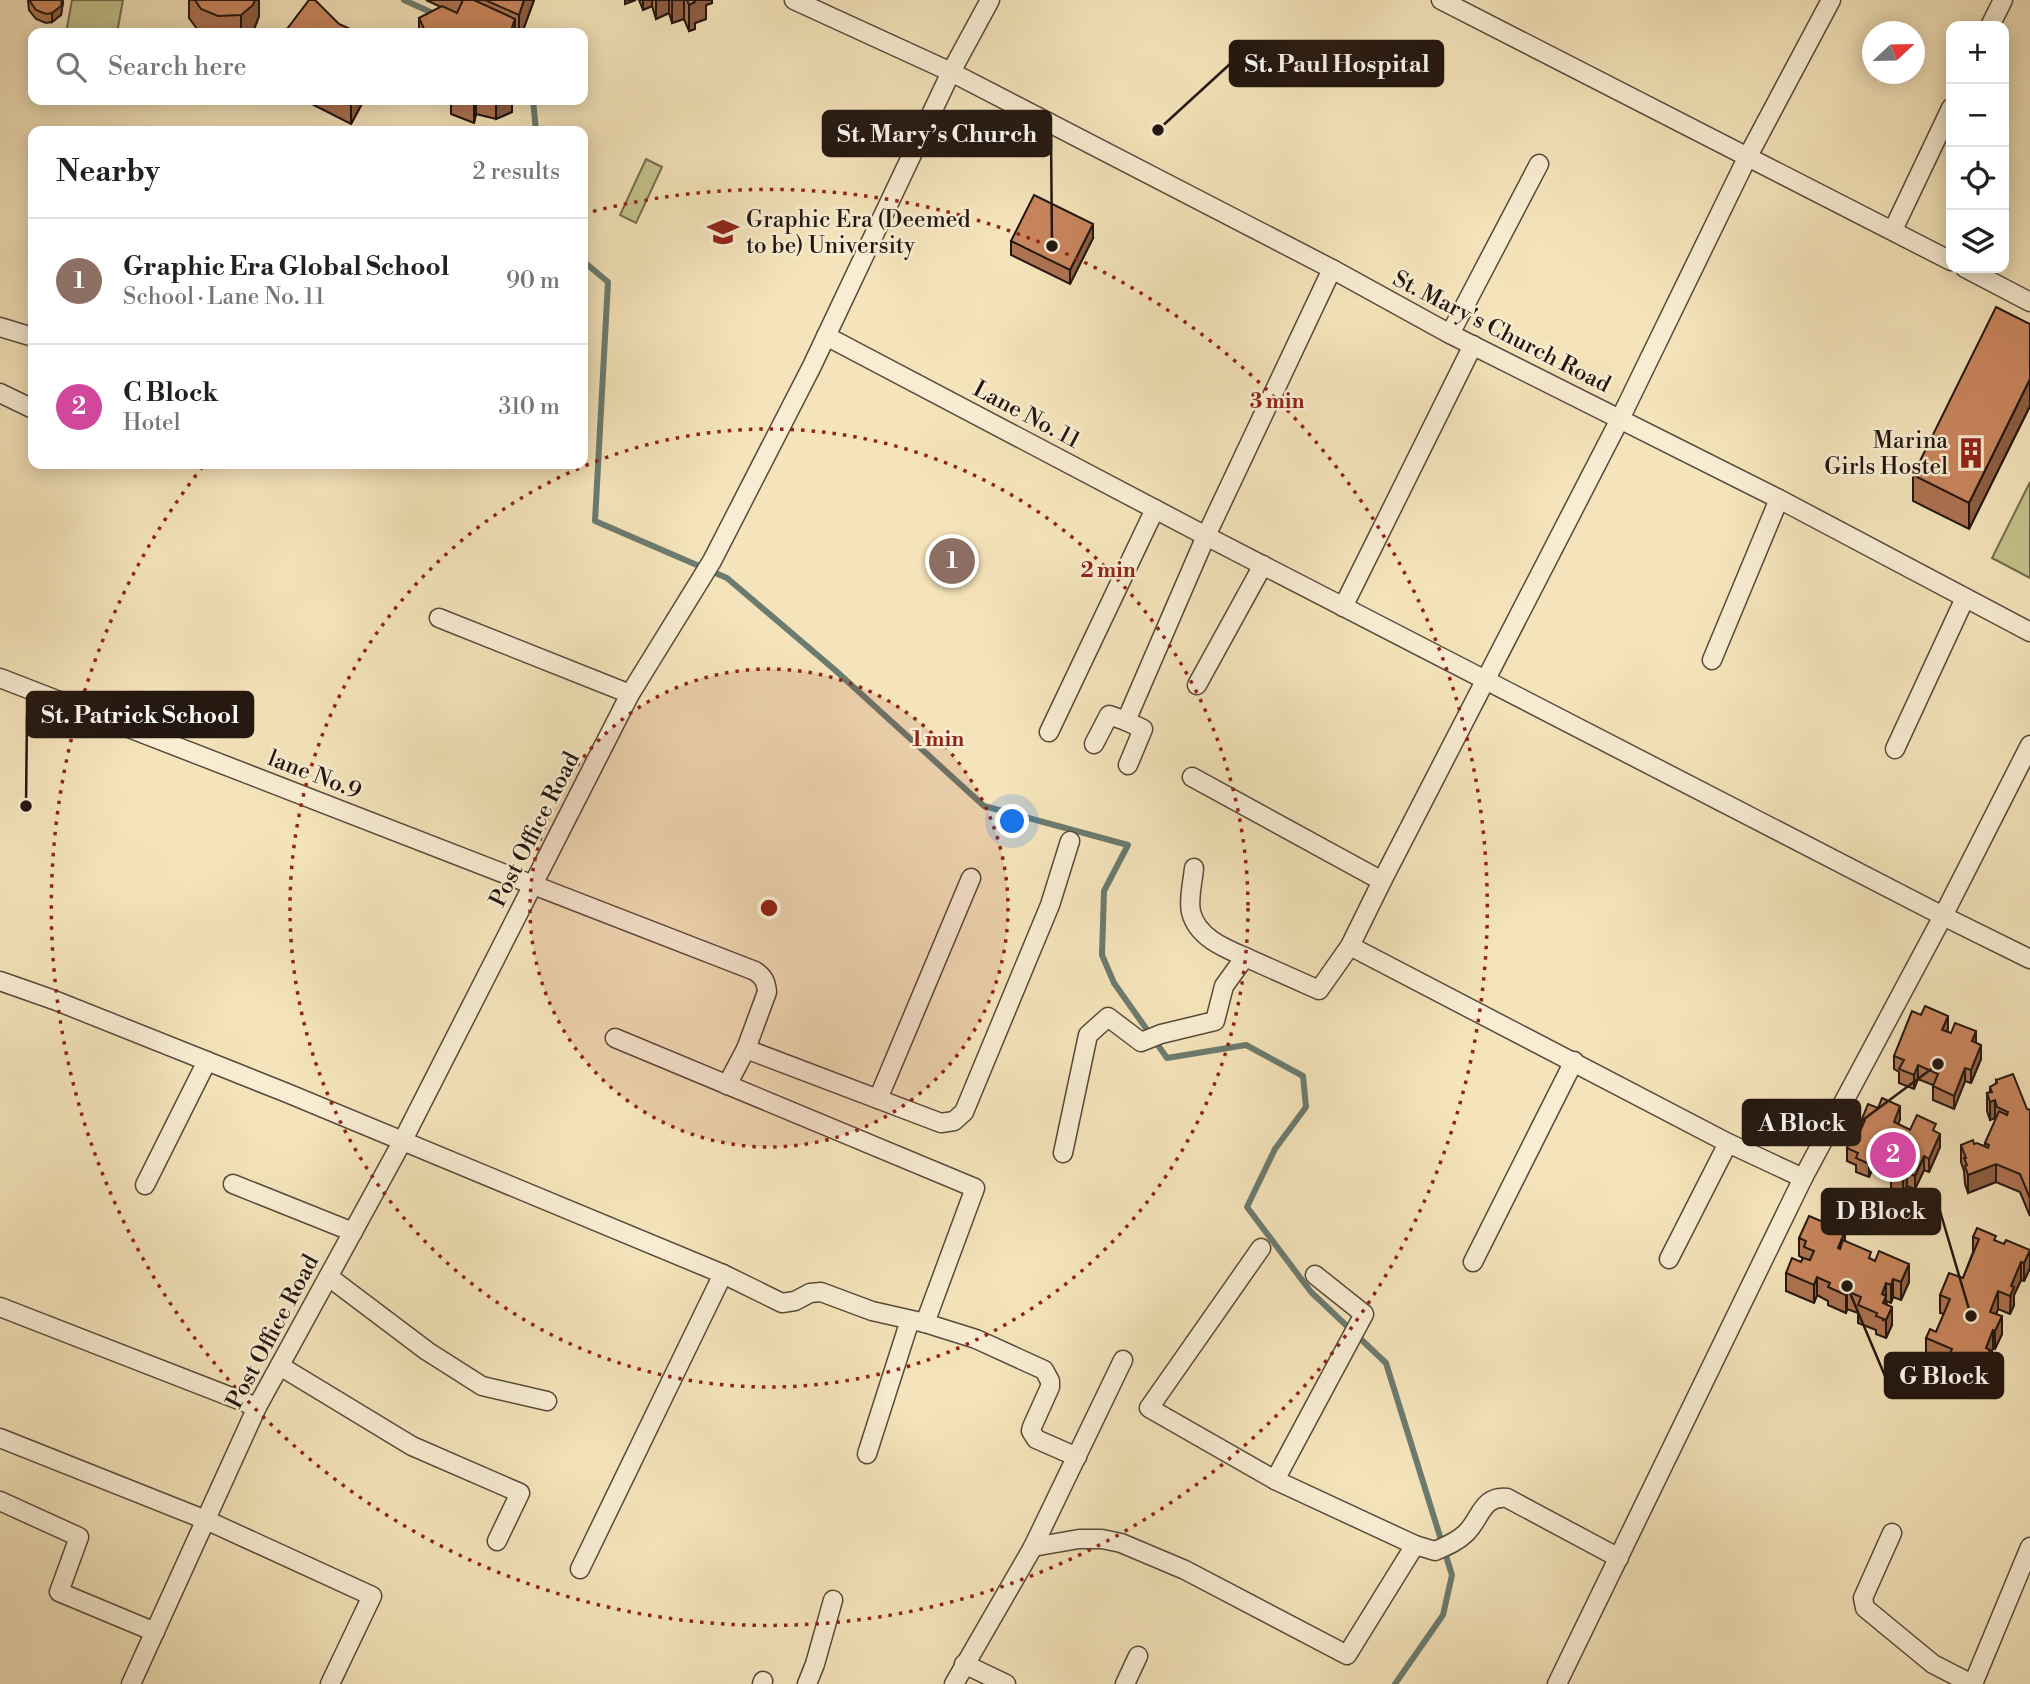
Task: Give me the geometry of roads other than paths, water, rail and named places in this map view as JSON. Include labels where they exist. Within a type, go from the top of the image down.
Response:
[{"type":"street","name":"St. Mary's Church Road","points":[[794,0],[951,72],[1332,269],[1450,334],[1779,499],[2030,632]]},
{"type":"street","name":"Post Office Road","points":[[131,1684],[257,1407],[402,1142],[630,694],[712,561],[826,336],[951,72],[990,0]]},
{"type":"street","points":[[1441,0],[1946,258]]},
{"type":"street","points":[[1194,868],[1191,912],[1200,930],[1220,946],[1319,990],[1350,946],[1620,419],[1747,158],[1831,0]]},
{"type":"street","points":[[1992,21],[2003,0]]},
{"type":"street","points":[[1893,230],[1946,119]]},
{"type":"street","points":[[1450,334],[1539,164]]},
{"type":"street","points":[[1126,721],[1206,536],[1332,269]]},
{"type":"street","points":[[1975,273],[2030,302]]},
{"type":"street","points":[[0,327],[28,335]]},
{"type":"street","name":"Lane No. 11","points":[[826,336],[1343,607],[2030,959]]},
{"type":"street","points":[[1343,607],[1473,345]]},
{"type":"street","points":[[0,393],[28,407]]},
{"type":"street","points":[[1712,660],[1779,499]]},
{"type":"street","points":[[1049,732],[1155,509]]},
{"type":"street","points":[[1196,685],[1263,565]]},
{"type":"street","points":[[1895,750],[1965,598]]},
{"type":"street","points":[[439,618],[630,694]]},
{"type":"street","name":"lane No.9","points":[[0,678],[755,971],[766,983],[767,992],[746,1049],[727,1085]]},
{"type":"street","points":[[1094,744],[1109,715],[1143,729],[1128,765]]},
{"type":"street","points":[[1557,1684],[1802,1178],[1943,916],[2030,745]]},
{"type":"street","points":[[1192,777],[1382,881]]},
{"type":"street","points":[[746,1049],[941,1123],[954,1121],[964,1112],[1050,905],[1070,841]]},
{"type":"street","points":[[878,1099],[971,877]]},
{"type":"street","points":[[1350,946],[1728,1143],[1802,1178]]},
{"type":"street","points":[[1063,1153],[1088,1035],[1108,1017],[1141,1042],[1161,1034],[1215,1021],[1224,986],[1245,957]]},
{"type":"street","points":[[0,981],[207,1061],[723,1274],[782,1303],[795,1301],[806,1294],[821,1292],[872,1311],[976,1339],[1044,1370],[1050,1387],[1032,1427],[1033,1436],[1077,1457]]},
{"type":"street","points":[[614,1038],[975,1188],[918,1322],[867,1454]]},
{"type":"street","points":[[145,1185],[207,1061]]},
{"type":"street","points":[[1473,1262],[1574,1062]]},
{"type":"street","points":[[1669,1259],[1728,1143]]},
{"type":"street","points":[[233,1184],[353,1232]]},
{"type":"street","points":[[1261,1248],[1149,1408],[1275,1480],[1415,1545],[1436,1551],[1454,1542],[1472,1527],[1485,1504],[1501,1497],[1619,1558]]},
{"type":"street","points":[[580,1569],[723,1274]]},
{"type":"street","points":[[1275,1480],[1364,1314],[1315,1275]]},
{"type":"street","points":[[329,1277],[427,1351],[482,1386],[547,1401]]},
{"type":"street","points":[[0,1307],[257,1407]]},
{"type":"street","points":[[954,1684],[1033,1548],[1124,1360]]},
{"type":"street","points":[[281,1366],[412,1446],[520,1493],[497,1541]]},
{"type":"street","points":[[0,1438],[206,1520],[372,1596],[330,1684]]},
{"type":"street","points":[[0,1501],[79,1537],[59,1592],[155,1632]]},
{"type":"street","points":[[1892,1533],[1863,1598],[1865,1608],[1933,1664],[1973,1684],[2030,1547]]},
{"type":"street","points":[[1033,1548],[1079,1539],[1102,1539],[1121,1543],[1185,1570],[1347,1656],[1415,1545]]},
{"type":"street","points":[[807,1684],[833,1601]]},
{"type":"street","points":[[1125,1684],[1138,1657]]},
{"type":"street","points":[[964,1664],[1006,1684]]},
{"type":"waterway","points":[[404,0],[437,15]]},
{"type":"waterway","points":[[533,105],[536,126]]},
{"type":"waterway","points":[[588,265],[608,282],[595,521],[727,578],[835,670],[984,806],[1128,845],[1104,891],[1102,955],[1114,983],[1167,1058],[1246,1045],[1303,1076],[1306,1107],[1275,1149],[1247,1207],[1311,1292],[1386,1363],[1452,1575],[1443,1615],[1395,1684]]},
{"type":"place","name":"St. Paul Hospital","points":[[1158,130]]},
{"type":"place","name":"Graphic Era (Deemed to be) University","points":[[723,232]]},
{"type":"place","name":"St. Mary’s Church","points":[[1052,246]]},
{"type":"place","name":"Marina Girls Hostel","points":[[1971,453]]},
{"type":"place","name":"Graphic Era Global School","points":[[952,561]]},
{"type":"place","name":"St. Patrick School","points":[[26,806]]},
{"type":"place","name":"A Block","points":[[1938,1064]]},
{"type":"place","name":"C Block","points":[[1893,1155]]},
{"type":"place","name":"G Block","points":[[1847,1286]]},
{"type":"place","name":"D Block","points":[[1971,1316]]}]
